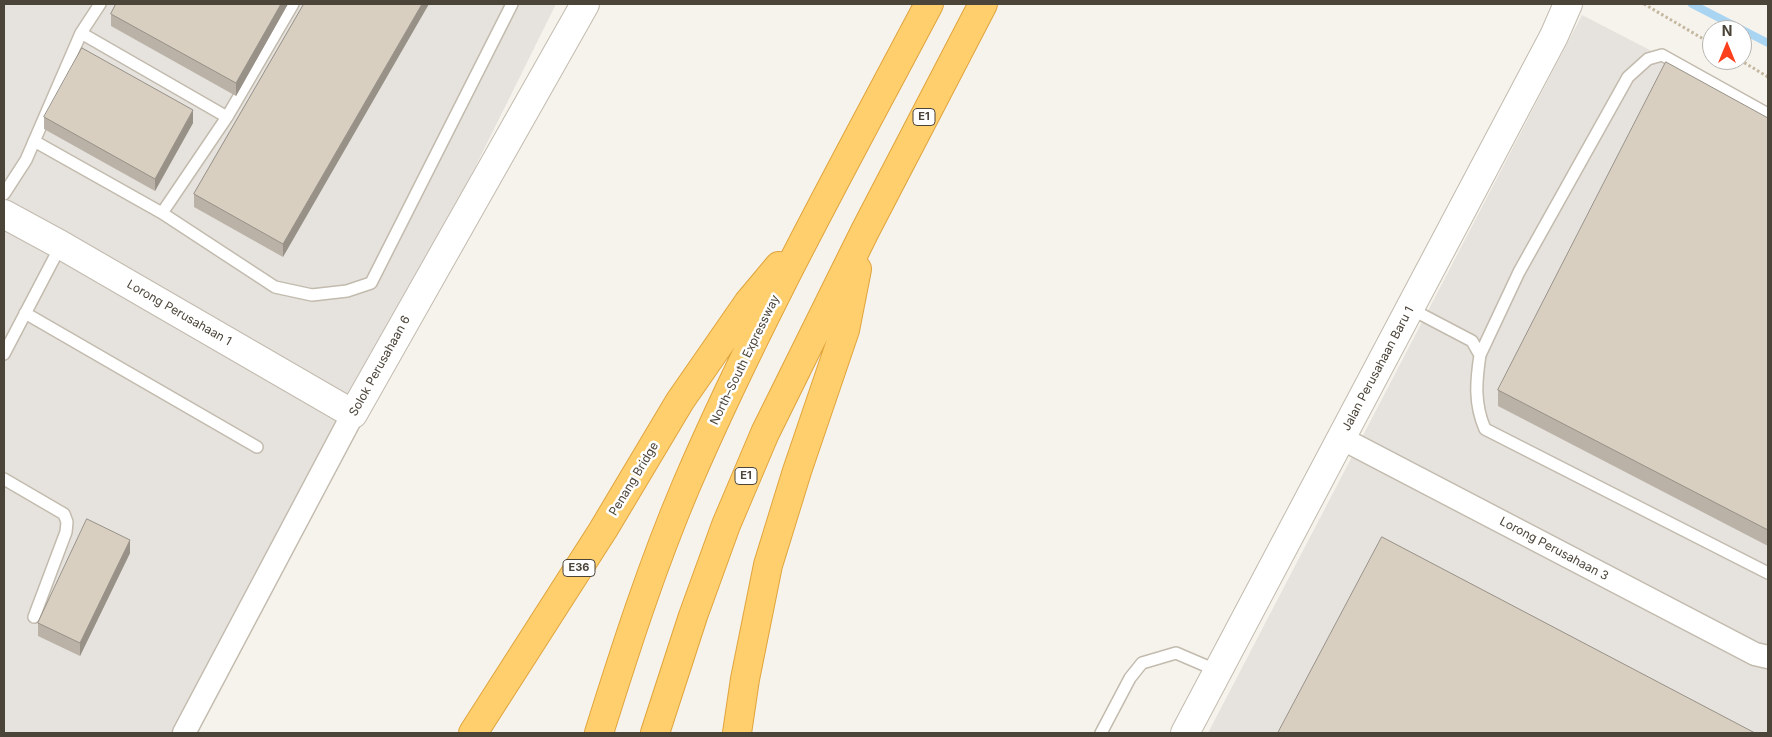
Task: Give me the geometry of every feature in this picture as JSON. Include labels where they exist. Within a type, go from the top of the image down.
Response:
[{"type":"highway","name":"North–South Expressway","points":[[599,733],[648,583],[686,487],[730,389],[806,234],[929,4]]},
{"type":"highway","name":"E1","points":[[655,733],[692,616],[726,525],[765,434],[865,231],[983,4]]},
{"type":"highway","points":[[737,733],[768,565],[797,471],[845,330],[865,231]]},
{"type":"highway","name":"Penang Bridge","points":[[473,733],[603,530],[680,402],[748,303],[806,234]]},
{"type":"street","name":"Solok Perusahaan 6","points":[[184,733],[353,414],[585,4]]},
{"type":"street","name":"Jalan Perusahaan Baru 1","points":[[1184,733],[1411,309],[1554,36],[1568,4]]},
{"type":"street","name":"Lorong Perusahaan 1","points":[[4,214],[353,414]]},
{"type":"street","name":"Lorong Perusahaan 3","points":[[1341,438],[1755,654],[1768,657]]},
{"type":"lane","points":[[4,194],[26,160],[81,33],[100,4]]},
{"type":"lane","points":[[162,213],[227,117],[293,4]]},
{"type":"lane","points":[[34,141],[162,213],[275,287],[312,295],[347,290],[371,283],[512,4]]},
{"type":"lane","points":[[81,33],[227,117]]},
{"type":"lane","points":[[1768,114],[1662,55],[1648,59],[1628,77],[1519,272],[1480,355],[1476,381],[1476,396],[1485,429],[1768,573]]},
{"type":"lane","points":[[4,354],[51,266],[60,245]]},
{"type":"lane","points":[[1411,309],[1472,341],[1480,355]]},
{"type":"lane","points":[[25,313],[257,447]]},
{"type":"lane","points":[[4,479],[64,514],[67,522],[66,532],[34,617]]},
{"type":"lane","points":[[1101,733],[1130,678],[1142,663],[1176,653],[1218,671]]},
{"type":"path","points":[[1644,4],[1702,38]]},
{"type":"path","points":[[1752,67],[1768,77]]},
{"type":"shaded area","points":[[4,4],[556,4],[375,369],[189,733],[4,733]]},
{"type":"shaded area","points":[[1582,15],[1768,111],[1768,733],[1208,733]]},
{"type":"building","points":[[116,4],[281,4],[236,83],[111,14]]},
{"type":"building","points":[[304,4],[422,4],[283,244],[194,194]]},
{"type":"building","points":[[82,48],[193,110],[155,179],[44,117]]},
{"type":"building","points":[[1666,62],[1768,118],[1768,530],[1498,390]]},
{"type":"building","points":[[87,519],[130,540],[80,643],[38,623]]},
{"type":"building","points":[[1382,537],[1755,733],[1278,733]]},
{"type":"waterway","points":[[1692,4],[1768,43]]}]
